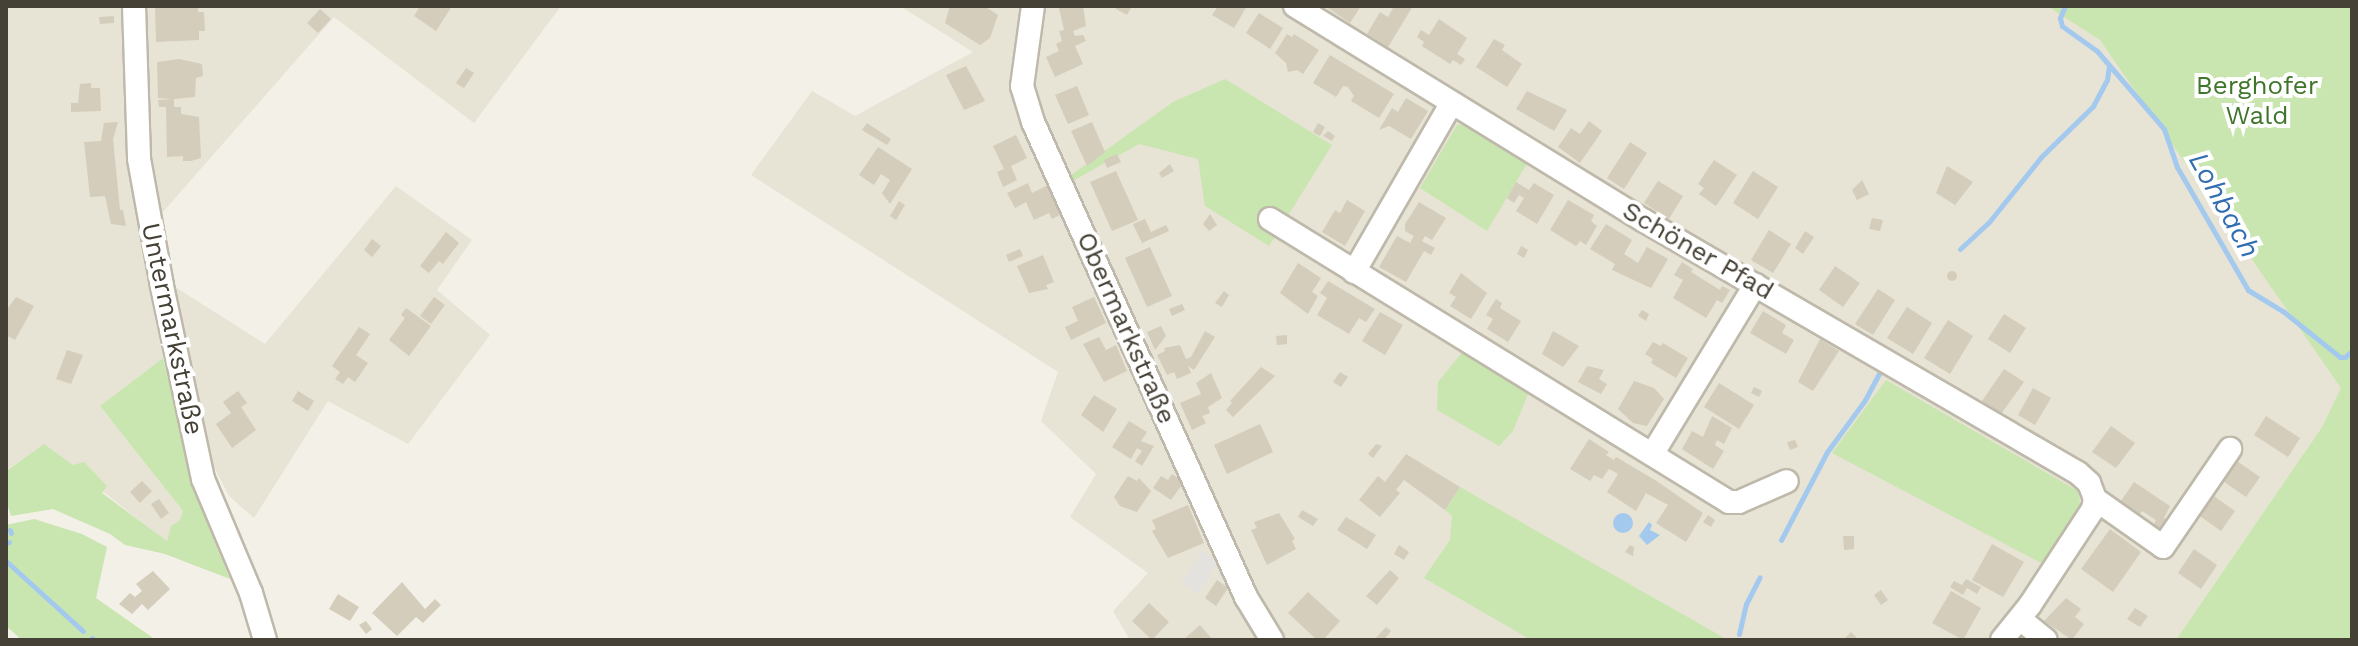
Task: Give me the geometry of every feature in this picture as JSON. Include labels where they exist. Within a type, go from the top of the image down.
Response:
[{"type":"street","name":"Untermarkstraße","points":[[134,6],[139,159],[162,286],[203,479],[251,593],[265,640]]},
{"type":"street","name":"Obermarkstraße","points":[[1033,6],[1022,86],[1033,122],[1246,597],[1272,640]]},
{"type":"street","name":"Schöner Pfad","points":[[1295,6],[1451,104],[2078,473],[2089,483],[2095,499],[2163,547],[2230,449]]},
{"type":"street","points":[[1354,272],[1451,104]]},
{"type":"street","points":[[1270,219],[1729,502],[1739,502],[1787,481]]},
{"type":"street","points":[[1653,453],[1755,285]]},
{"type":"street","points":[[2002,640],[2020,619],[2093,509],[2095,499]]},
{"type":"street","points":[[2020,619],[2046,640]]},
{"type":"shaded area","points":[[6,6],[561,6],[474,123],[334,17],[155,221],[172,285],[265,344],[396,186],[472,240],[437,290],[490,335],[408,444],[328,401],[254,518],[229,496],[214,467],[185,348],[163,358],[100,406],[183,511],[180,520],[171,527],[167,542],[44,445],[6,470]]},
{"type":"shaded area","points":[[900,6],[2047,6],[2100,39],[2342,388],[2322,427],[2176,640],[1130,640],[1113,611],[1148,573],[1070,517],[1096,474],[1041,421],[1058,372],[751,175],[812,91],[855,116],[973,52]]},
{"type":"shaded area","points":[[1202,551],[1218,562],[1198,594],[1181,583]]},
{"type":"green space","name":"Berghofer Wald","points":[[2047,6],[2352,6],[2352,640],[2176,640],[2322,427],[2341,388],[2100,40]]},
{"type":"green space","points":[[1225,79],[1332,145],[1269,246],[1205,206],[1198,159],[1139,144],[1069,183],[1067,178],[1173,102]]},
{"type":"green space","points":[[1466,124],[1528,162],[1487,231],[1420,188],[1457,125]]},
{"type":"green space","points":[[1465,349],[1532,384],[1513,431],[1499,446],[1437,410],[1438,382]]},
{"type":"green space","points":[[163,358],[199,503],[230,579],[165,554],[125,545],[110,534],[53,509],[11,516],[6,500],[6,471],[44,444],[73,465],[84,462],[107,486],[102,493],[167,541],[171,526],[180,520],[183,511],[100,406]]},
{"type":"green space","points":[[1886,380],[2078,491],[2081,508],[2047,566],[1832,453]]},
{"type":"green space","points":[[1460,487],[1728,640],[1531,640],[1424,578],[1450,540],[1452,516],[1445,510]]},
{"type":"green space","points":[[34,519],[82,534],[107,547],[96,598],[156,640],[22,640],[6,626],[6,525]]},
{"type":"water","points":[[1623,513],[1630,516],[1633,523],[1630,530],[1623,533],[1616,530],[1613,523],[1616,516]]},
{"type":"water","points":[[1649,522],[1652,525],[1650,530],[1660,535],[1647,545],[1639,536]]},
{"type":"building","points":[[198,6],[198,12],[204,12],[205,31],[199,31],[199,40],[156,42],[155,7]]},
{"type":"building","points":[[420,6],[452,6],[436,31],[414,16]]},
{"type":"building","points":[[950,6],[984,6],[998,15],[990,38],[980,45],[945,23]]},
{"type":"building","points":[[1083,6],[1086,26],[1073,31],[1075,36],[1083,35],[1086,41],[1075,46],[1083,64],[1055,77],[1046,57],[1059,51],[1056,44],[1062,41],[1059,31],[1064,30],[1059,8]]},
{"type":"building","points":[[1117,6],[1131,8],[1127,15],[1116,9]]},
{"type":"building","points":[[1218,6],[1247,6],[1234,28],[1212,15]]},
{"type":"building","points":[[1325,6],[1361,6],[1350,23]]},
{"type":"building","points":[[1394,6],[1413,6],[1388,47],[1367,34],[1380,12],[1388,17]]},
{"type":"building","points":[[320,9],[331,19],[318,33],[307,23]]},
{"type":"building","points":[[1259,13],[1283,28],[1270,49],[1246,33]]},
{"type":"building","points":[[114,16],[114,23],[100,24],[99,17]]},
{"type":"building","points":[[1439,19],[1467,38],[1457,54],[1465,59],[1461,65],[1453,60],[1450,64],[1422,46],[1424,42],[1417,37],[1421,30],[1429,35]]},
{"type":"building","points":[[1287,34],[1292,37],[1294,34],[1319,50],[1303,74],[1297,70],[1288,72],[1286,63],[1275,53]]},
{"type":"building","points":[[1494,39],[1505,45],[1502,50],[1522,64],[1507,87],[1476,67]]},
{"type":"building","points":[[1330,55],[1394,94],[1379,118],[1351,101],[1354,96],[1348,87],[1343,86],[1336,97],[1313,83]]},
{"type":"building","points":[[179,59],[202,64],[203,76],[196,78],[195,97],[174,99],[174,107],[181,107],[181,114],[199,117],[201,158],[191,161],[183,161],[183,156],[167,157],[166,107],[159,107],[158,100],[172,99],[158,98],[157,62]]},
{"type":"building","points":[[966,66],[985,101],[964,110],[946,75]]},
{"type":"building","points":[[466,68],[474,73],[464,88],[456,83]]},
{"type":"building","points":[[91,83],[91,88],[100,88],[101,111],[71,112],[71,103],[78,103],[80,84]]},
{"type":"building","points":[[1077,86],[1089,115],[1068,124],[1055,95]]},
{"type":"building","points":[[1527,91],[1567,110],[1554,131],[1516,109]]},
{"type":"building","points":[[1406,98],[1428,111],[1411,139],[1389,126],[1379,130],[1392,108],[1398,112]]},
{"type":"building","points":[[1589,121],[1602,131],[1580,163],[1558,147],[1571,128],[1580,134]]},
{"type":"building","points":[[118,122],[113,139],[120,210],[123,210],[126,226],[111,224],[105,196],[90,197],[84,142],[101,141],[104,123]]},
{"type":"building","points":[[1092,122],[1105,152],[1087,166],[1071,131]]},
{"type":"building","points":[[867,123],[891,139],[887,145],[862,130]]},
{"type":"building","points":[[1318,123],[1325,127],[1320,136],[1313,132]]},
{"type":"building","points":[[1328,131],[1335,136],[1332,141],[1323,136]]},
{"type":"building","points":[[1016,135],[1027,158],[1011,166],[1017,180],[1003,187],[997,172],[1004,169],[993,146]]},
{"type":"building","points":[[1630,142],[1647,153],[1624,189],[1607,178]]},
{"type":"building","points":[[878,147],[912,169],[890,204],[882,193],[890,180],[881,174],[874,185],[859,175]]},
{"type":"building","points":[[1117,154],[1121,162],[1107,168],[1104,160]]},
{"type":"building","points":[[1714,160],[1737,175],[1716,206],[1699,194],[1704,188],[1698,184]]},
{"type":"building","points":[[1170,164],[1174,171],[1162,178],[1159,173]]},
{"type":"building","points":[[1947,166],[1973,182],[1955,205],[1936,193]]},
{"type":"building","points":[[1116,171],[1138,220],[1112,231],[1090,182]]},
{"type":"building","points":[[1753,171],[1778,187],[1758,219],[1733,203]]},
{"type":"building","points":[[1862,180],[1869,194],[1857,200],[1852,190]]},
{"type":"building","points":[[1658,181],[1683,196],[1669,219],[1644,203]]},
{"type":"building","points":[[1516,182],[1529,190],[1534,183],[1554,195],[1537,224],[1516,211],[1524,198],[1519,195],[1514,203],[1507,198]]},
{"type":"building","points":[[1028,183],[1032,193],[1048,185],[1062,214],[1052,219],[1049,213],[1034,220],[1026,202],[1015,208],[1007,193]]},
{"type":"building","points":[[1347,200],[1365,211],[1345,246],[1322,232],[1335,210],[1340,213]]},
{"type":"building","points":[[1568,200],[1594,215],[1591,221],[1597,226],[1586,245],[1580,241],[1576,246],[1550,230]]},
{"type":"building","points":[[899,201],[905,205],[896,220],[890,216]]},
{"type":"building","points":[[1419,202],[1446,218],[1432,240],[1425,236],[1422,241],[1435,248],[1431,255],[1424,251],[1406,282],[1379,267],[1397,236],[1410,243],[1414,236],[1405,231],[1405,224]]},
{"type":"building","points":[[1210,214],[1217,225],[1209,231],[1203,224]]},
{"type":"building","points":[[1872,218],[1883,220],[1880,231],[1869,229]]},
{"type":"building","points":[[1145,219],[1151,232],[1166,225],[1169,231],[1142,243],[1133,224]]},
{"type":"building","points":[[1606,224],[1632,240],[1624,254],[1638,263],[1647,247],[1668,259],[1651,288],[1612,270],[1615,264],[1590,249]]},
{"type":"building","points":[[1769,230],[1791,244],[1773,273],[1751,260]]},
{"type":"building","points":[[1805,231],[1814,237],[1803,254],[1795,248]]},
{"type":"building","points":[[446,232],[459,243],[443,264],[439,261],[429,273],[420,266]]},
{"type":"building","points":[[372,239],[381,246],[372,257],[364,250]]},
{"type":"building","points":[[1521,246],[1528,250],[1524,258],[1517,254]]},
{"type":"building","points":[[1150,247],[1172,296],[1147,307],[1125,258]]},
{"type":"building","points":[[1020,249],[1023,256],[1009,262],[1006,255]]},
{"type":"building","points":[[1043,255],[1054,282],[1046,285],[1048,289],[1029,293],[1017,266]]},
{"type":"building","points":[[1682,262],[1693,269],[1691,272],[1720,290],[1722,286],[1730,290],[1722,303],[1717,300],[1706,318],[1673,298],[1683,280],[1674,275]]},
{"type":"building","points":[[1298,263],[1321,278],[1312,292],[1318,296],[1308,314],[1280,293]]},
{"type":"building","points":[[1835,266],[1860,283],[1843,307],[1819,290]]},
{"type":"building","points":[[1952,271],[1957,276],[1952,281],[1947,276]]},
{"type":"building","points":[[1461,273],[1487,293],[1471,319],[1450,306],[1456,297],[1449,293]]},
{"type":"building","points":[[1328,281],[1375,309],[1366,322],[1359,318],[1349,334],[1317,315],[1327,298],[1320,293]]},
{"type":"building","points":[[1878,289],[1895,300],[1873,335],[1855,324]]},
{"type":"building","points":[[1224,291],[1229,295],[1222,307],[1215,303]]},
{"type":"building","points":[[16,297],[34,306],[15,340],[6,335],[6,311]]},
{"type":"building","points":[[434,297],[445,305],[431,324],[420,316]]},
{"type":"building","points":[[1094,297],[1106,323],[1071,340],[1065,327],[1078,321],[1072,307]]},
{"type":"building","points":[[1496,299],[1502,303],[1500,308],[1521,321],[1508,342],[1487,329],[1493,319],[1486,315]]},
{"type":"building","points":[[1182,304],[1185,310],[1172,316],[1169,309]]},
{"type":"building","points":[[1907,307],[1932,323],[1913,354],[1887,338]]},
{"type":"building","points":[[406,308],[431,326],[409,356],[389,340],[405,318],[401,315]]},
{"type":"building","points":[[1642,310],[1649,314],[1646,321],[1638,316]]},
{"type":"building","points":[[1763,311],[1786,325],[1782,333],[1794,340],[1786,354],[1750,333]]},
{"type":"building","points":[[1380,312],[1403,325],[1385,355],[1362,341]]},
{"type":"building","points":[[2004,314],[2026,328],[2010,353],[1988,339]]},
{"type":"building","points":[[1948,320],[1973,336],[1950,374],[1924,358]]},
{"type":"building","points":[[1161,326],[1166,336],[1155,350],[1147,332]]},
{"type":"building","points":[[359,327],[370,334],[356,355],[368,363],[355,382],[348,377],[343,384],[335,379],[340,372],[332,366]]},
{"type":"building","points":[[1205,331],[1215,337],[1194,370],[1188,366],[1191,373],[1177,379],[1174,372],[1167,375],[1157,355],[1165,351],[1164,348],[1180,345],[1186,359],[1191,357]]},
{"type":"building","points":[[1553,331],[1579,346],[1563,367],[1542,354]]},
{"type":"building","points":[[1287,335],[1287,344],[1277,345],[1276,336]]},
{"type":"building","points":[[1099,337],[1106,350],[1116,345],[1127,371],[1104,382],[1083,344]]},
{"type":"building","points":[[1820,339],[1839,351],[1813,391],[1798,382]]},
{"type":"building","points":[[1653,342],[1661,346],[1663,343],[1688,358],[1676,378],[1651,363],[1653,359],[1645,354]]},
{"type":"building","points":[[67,350],[83,355],[71,384],[56,379]]},
{"type":"building","points":[[1587,366],[1604,370],[1599,379],[1607,384],[1601,394],[1578,382]]},
{"type":"building","points":[[1261,367],[1275,376],[1233,417],[1226,410],[1232,403],[1230,401]]},
{"type":"building","points":[[2004,369],[2024,382],[2001,414],[1982,401]]},
{"type":"building","points":[[1340,372],[1348,377],[1341,387],[1333,382]]},
{"type":"building","points":[[1211,373],[1222,398],[1208,407],[1210,413],[1202,416],[1206,423],[1192,430],[1180,403],[1201,394],[1196,383]]},
{"type":"building","points":[[1634,381],[1654,388],[1664,399],[1647,426],[1633,423],[1618,409]]},
{"type":"building","points":[[1719,383],[1754,405],[1739,429],[1704,407]]},
{"type":"building","points":[[1754,387],[1762,391],[1759,397],[1751,393]]},
{"type":"building","points":[[2033,388],[2051,398],[2035,425],[2018,415]]},
{"type":"building","points":[[238,391],[247,403],[241,407],[256,430],[232,448],[216,424],[231,413],[223,402]]},
{"type":"building","points":[[298,391],[314,401],[308,411],[292,401]]},
{"type":"building","points":[[1094,395],[1117,409],[1103,432],[1081,415]]},
{"type":"building","points":[[1712,416],[1732,428],[1724,444],[1717,440],[1715,445],[1724,451],[1713,469],[1682,449],[1692,431],[1703,437]]},
{"type":"building","points":[[2266,416],[2300,438],[2288,457],[2254,435]]},
{"type":"building","points":[[1129,421],[1147,432],[1141,441],[1154,446],[1142,466],[1135,461],[1142,451],[1137,448],[1131,459],[1112,447]]},
{"type":"building","points":[[1260,424],[1273,452],[1227,474],[1214,445]]},
{"type":"building","points":[[2111,426],[2135,443],[2116,468],[2092,452]]},
{"type":"building","points":[[1589,439],[1609,452],[1606,455],[1614,460],[1616,457],[1655,480],[1703,513],[1686,542],[1656,523],[1668,505],[1646,493],[1636,511],[1607,492],[1618,474],[1609,469],[1602,479],[1594,475],[1590,481],[1570,469]]},
{"type":"building","points":[[1795,440],[1798,447],[1790,450],[1787,442]]},
{"type":"building","points":[[1376,444],[1382,446],[1373,458],[1368,454]]},
{"type":"building","points":[[1406,454],[1460,487],[1445,510],[1404,480],[1396,490],[1400,493],[1380,517],[1359,500],[1378,476],[1385,482]]},
{"type":"building","points":[[2234,459],[2260,477],[2246,497],[2220,479]]},
{"type":"building","points":[[1172,474],[1184,482],[1171,500],[1153,488],[1161,476],[1168,480]]},
{"type":"building","points":[[1128,476],[1137,481],[1139,478],[1151,491],[1137,512],[1120,506],[1114,497]]},
{"type":"building","points":[[142,481],[152,491],[140,503],[130,492]]},
{"type":"building","points":[[2134,482],[2170,506],[2164,518],[2172,523],[2163,540],[2151,530],[2156,520],[2142,511],[2139,516],[2121,501]]},
{"type":"building","points":[[2211,494],[2235,511],[2221,531],[2197,514]]},
{"type":"building","points":[[159,499],[169,513],[161,519],[151,504]]},
{"type":"building","points":[[1188,505],[1204,543],[1168,558],[1152,531],[1156,529],[1152,520]]},
{"type":"building","points":[[1302,510],[1318,519],[1313,526],[1298,517]]},
{"type":"building","points":[[1279,513],[1295,539],[1292,541],[1296,549],[1267,565],[1251,530],[1257,528],[1254,522]]},
{"type":"building","points":[[1708,515],[1715,520],[1711,527],[1703,522]]},
{"type":"building","points":[[1346,517],[1376,535],[1367,549],[1337,530]]},
{"type":"building","points":[[2110,529],[2141,552],[2113,592],[2081,569]]},
{"type":"building","points":[[1843,536],[1854,536],[1854,549],[1844,550]]},
{"type":"building","points":[[1992,544],[2024,562],[2003,597],[1972,580]]},
{"type":"building","points":[[1399,545],[1409,552],[1404,560],[1394,554]]},
{"type":"building","points":[[1630,545],[1634,547],[1633,556],[1625,552]]},
{"type":"building","points":[[2194,549],[2217,565],[2201,589],[2178,573]]},
{"type":"building","points":[[1390,570],[1399,578],[1377,605],[1366,596]]},
{"type":"building","points":[[153,571],[170,589],[148,610],[142,604],[132,614],[119,604],[130,593],[135,597],[142,591],[136,584]]},
{"type":"building","points":[[1966,579],[1981,587],[1977,594],[1967,588],[1963,595],[1950,587],[1954,581],[1962,585]]},
{"type":"building","points":[[1217,580],[1228,588],[1216,606],[1205,598]]},
{"type":"building","points":[[402,582],[425,609],[435,599],[441,605],[423,623],[416,617],[397,636],[372,613]]},
{"type":"building","points":[[1881,590],[1888,600],[1881,605],[1874,595]]},
{"type":"building","points":[[1951,591],[1981,608],[1963,640],[1932,623]]},
{"type":"building","points":[[1308,592],[1340,621],[1323,640],[1317,640],[1288,613]]},
{"type":"building","points":[[338,594],[359,607],[350,621],[329,609]]},
{"type":"building","points":[[2066,598],[2081,609],[2075,617],[2084,624],[2072,640],[2044,621]]},
{"type":"building","points":[[1149,603],[1169,622],[1152,640],[1132,621]]},
{"type":"building","points":[[2135,608],[2148,616],[2140,627],[2127,619]]},
{"type":"building","points":[[366,621],[372,629],[366,634],[359,625]]},
{"type":"building","points":[[1200,625],[1213,640],[1183,640]]},
{"type":"building","points":[[1386,627],[1391,631],[1384,640],[1374,640]]},
{"type":"building","points":[[1851,632],[1859,640],[1843,640]]},
{"type":"waterway","name":"Lohbach","points":[[2065,6],[2060,18],[2062,26],[2097,51],[2164,129],[2177,167],[2248,290],[2284,312],[2340,357],[2352,351]]},
{"type":"waterway","points":[[1960,249],[1989,222],[2041,157],[2093,106],[2107,80],[2109,65]]},
{"type":"waterway","points":[[1781,540],[1827,452],[1865,400],[1880,372]]},
{"type":"waterway","points":[[6,561],[83,631]]},
{"type":"waterway","points":[[1739,634],[1746,604],[1760,577]]}]
